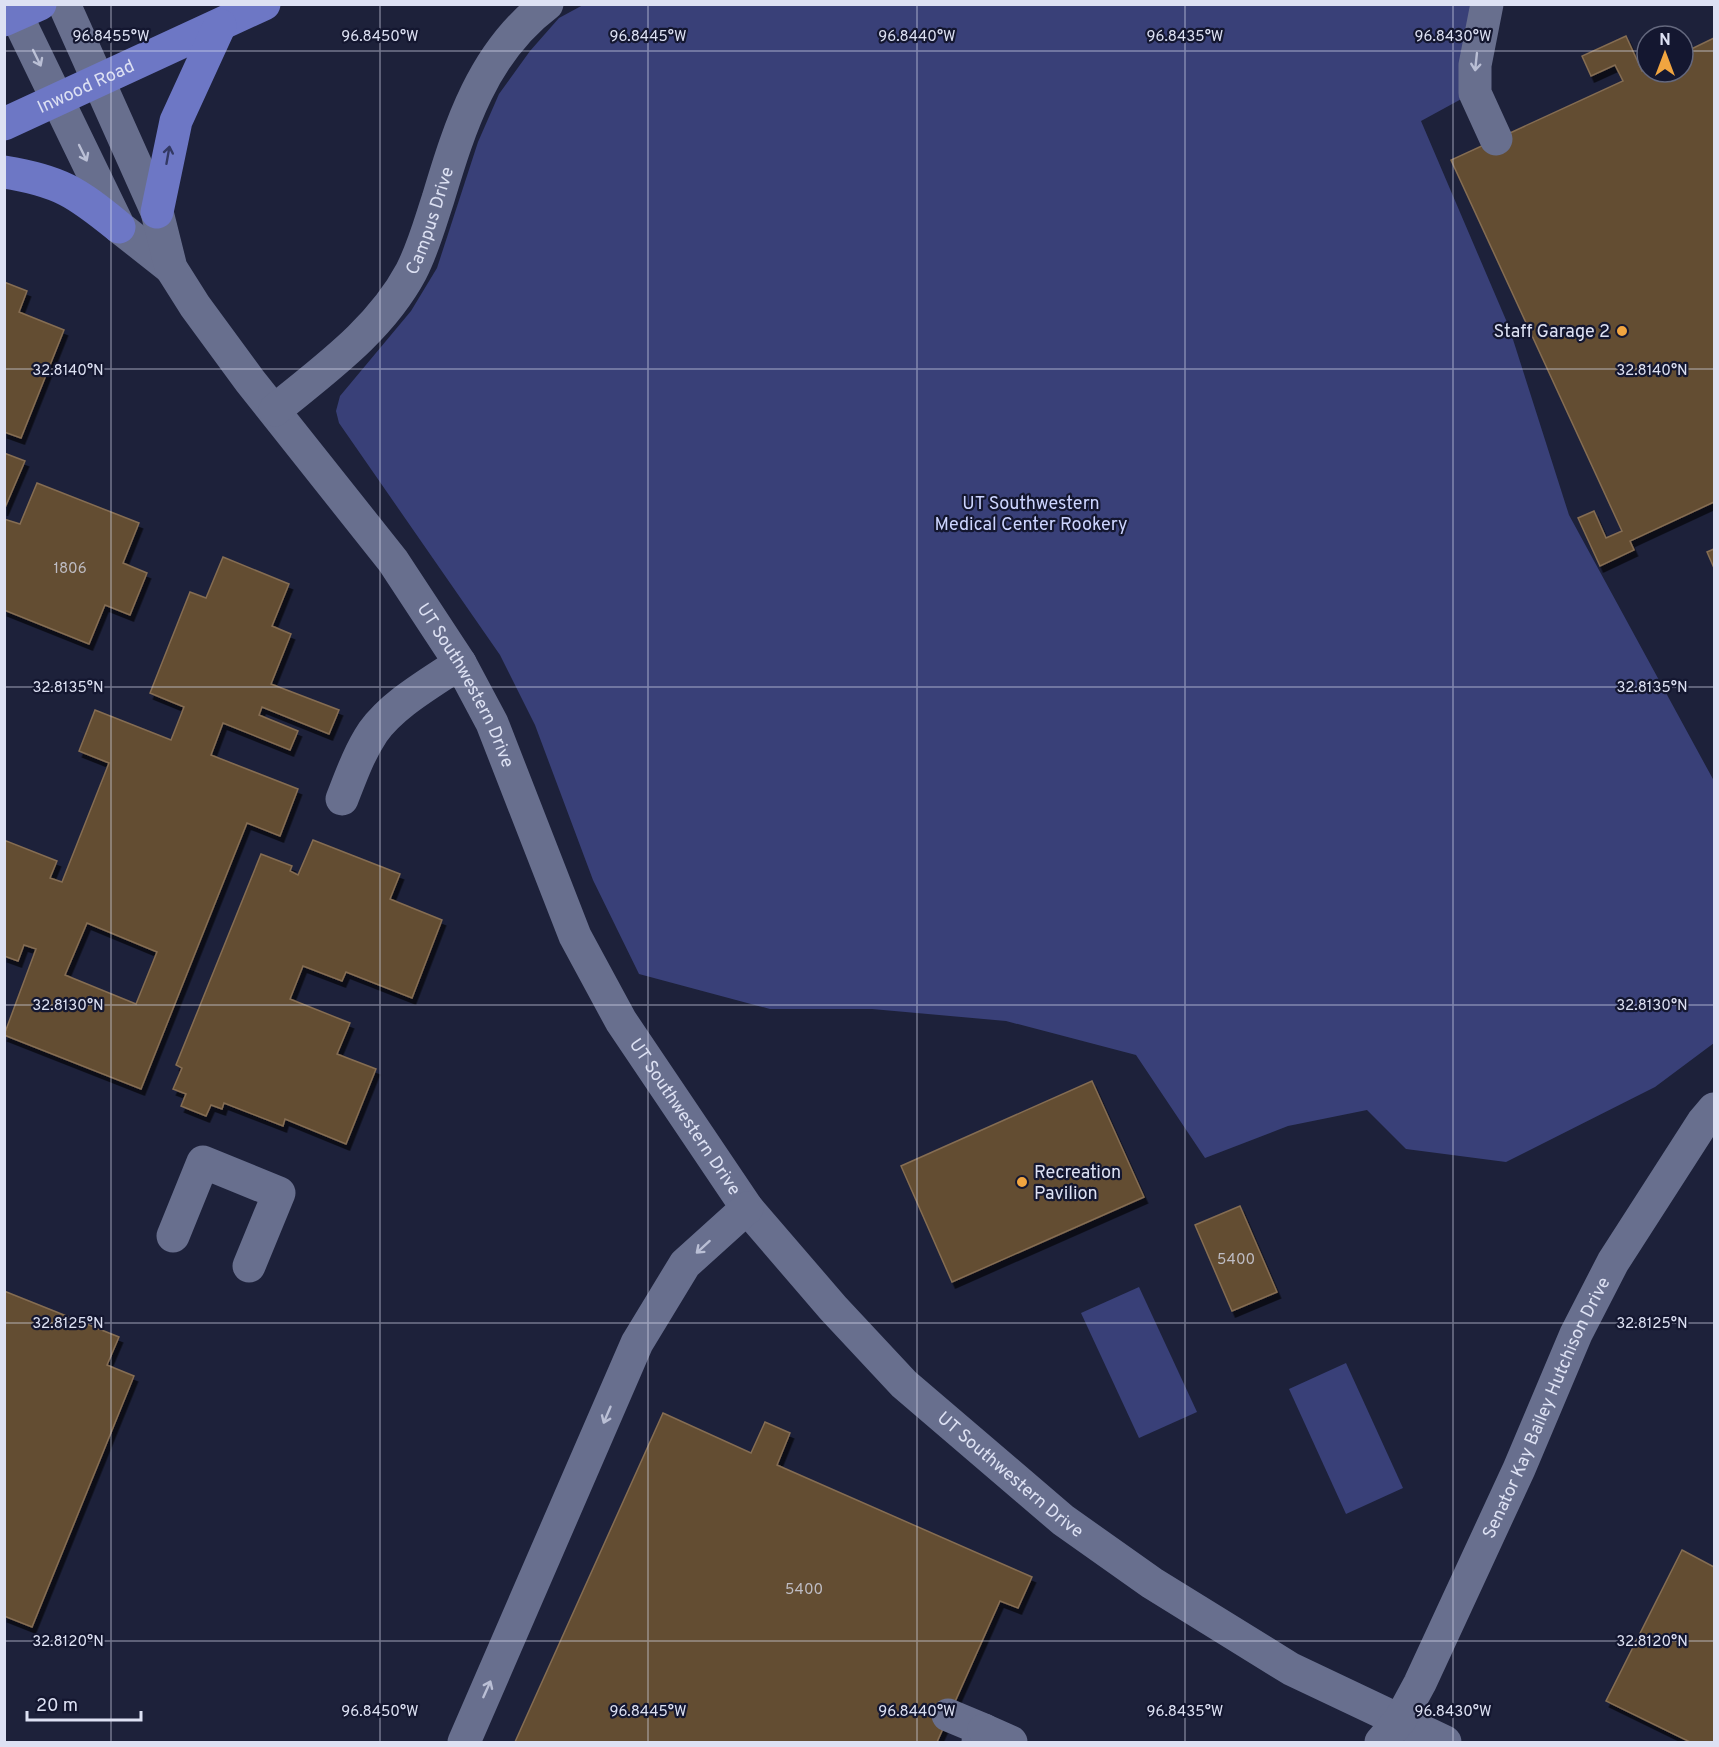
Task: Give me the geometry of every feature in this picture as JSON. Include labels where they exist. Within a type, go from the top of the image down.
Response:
[{"type":"main road","name":"Inwood Road","points":[[4,124],[264,4]]},
{"type":"main road","points":[[157,212],[176,121],[220,25]]},
{"type":"main road","points":[[4,172],[44,178],[65,188],[91,204],[119,227]]},
{"type":"street","name":"UT Southwestern Drive","points":[[64,4],[157,212],[171,268],[202,316],[393,561],[460,663],[492,723],[575,936],[621,1022],[747,1208],[833,1308],[904,1384],[1063,1520],[1152,1583],[1391,1731],[1445,1743]]},
{"type":"street","name":"Campus Drive","points":[[275,410],[365,334],[412,271],[436,235],[460,128],[480,81],[509,42],[547,4]]},
{"type":"street","points":[[1487,4],[1475,65],[1476,93],[1496,139]]},
{"type":"street","name":"UT Southwestern Drive","points":[[18,11],[57,100],[119,227],[171,268]]},
{"type":"street","points":[[342,799],[359,756],[375,730],[397,708],[460,663]]},
{"type":"street","name":"Senator Kay Bailey Hutchison Drive","points":[[1391,1731],[1420,1683],[1515,1480],[1576,1334],[1597,1293],[1702,1122],[1714,1109]]},
{"type":"street","points":[[173,1236],[203,1162],[214,1166],[279,1193],[249,1266]]},
{"type":"street","points":[[464,1743],[637,1342],[685,1264],[747,1208]]},
{"type":"street","points":[[948,1715],[991,1738]]},
{"type":"green space","name":"UT Southwestern Medical Center Rookery","points":[[583,5],[1475,5],[1465,97],[1421,121],[1509,327],[1569,515],[1714,781],[1714,1043],[1655,1087],[1506,1162],[1406,1149],[1367,1110],[1288,1126],[1205,1158],[1136,1055],[1006,1021],[872,1009],[770,1009],[639,974],[593,880],[535,725],[500,655],[339,423],[336,411],[340,396],[411,311],[437,268],[478,142],[499,94],[530,51],[559,18]]},
{"type":"green space","points":[[1139,1287],[1197,1412],[1139,1438],[1081,1313]]},
{"type":"green space","points":[[1346,1363],[1403,1488],[1346,1514],[1289,1389]]},
{"type":"building","name":"Staff Garage 2","points":[[1626,36],[1635,56],[1635,84],[1695,84],[1695,47],[1714,38],[1714,502],[1630,541],[1634,550],[1600,566],[1578,518],[1594,511],[1606,538],[1622,531],[1451,160],[1623,81],[1615,65],[1591,76],[1582,56]]},
{"type":"building","points":[[4,282],[27,291],[19,312],[64,330],[21,438],[4,432]]},
{"type":"building","points":[[4,453],[25,461],[4,510]]},
{"type":"building","points":[[37,483],[139,523],[123,563],[147,573],[130,615],[105,605],[89,644],[4,610],[4,519],[20,524]]},
{"type":"building","points":[[1714,549],[1714,568],[1707,552]]},
{"type":"building","points":[[223,557],[289,584],[272,626],[291,634],[271,684],[339,710],[329,734],[262,707],[259,715],[298,731],[290,750],[223,723],[211,755],[298,789],[280,836],[247,823],[141,1089],[4,1035],[36,949],[24,945],[18,961],[4,956],[4,840],[57,861],[50,878],[62,882],[109,763],[79,751],[95,710],[171,740],[184,707],[150,693],[190,592],[206,598]],"holes":[[[87,923],[157,952],[136,1004],[65,975]]]},
{"type":"building","points":[[313,840],[400,874],[390,899],[442,920],[412,998],[346,972],[342,981],[303,966],[290,999],[350,1023],[337,1054],[376,1069],[346,1144],[285,1119],[283,1126],[224,1103],[222,1109],[211,1105],[206,1116],[181,1106],[186,1094],[173,1089],[182,1068],[176,1065],[261,854],[292,866],[290,871],[298,875]]},
{"type":"building","name":"Recreation Pavilion","points":[[1092,1081],[1144,1197],[952,1282],[901,1166]]},
{"type":"building","points":[[1240,1206],[1277,1292],[1232,1311],[1195,1225]]},
{"type":"building","points":[[4,1291],[119,1337],[107,1365],[134,1376],[32,1627],[4,1616]]},
{"type":"building","points":[[663,1413],[751,1453],[765,1422],[790,1433],[777,1465],[1032,1577],[1018,1608],[1000,1601],[937,1742],[515,1742]]},
{"type":"building","points":[[1682,1550],[1714,1567],[1714,1742],[1690,1742],[1606,1701]]},
{"type":"place","name":"Staff Garage 2","points":[[1622,331]]},
{"type":"place","name":"Recreation Pavilion","points":[[1022,1182]]}]
